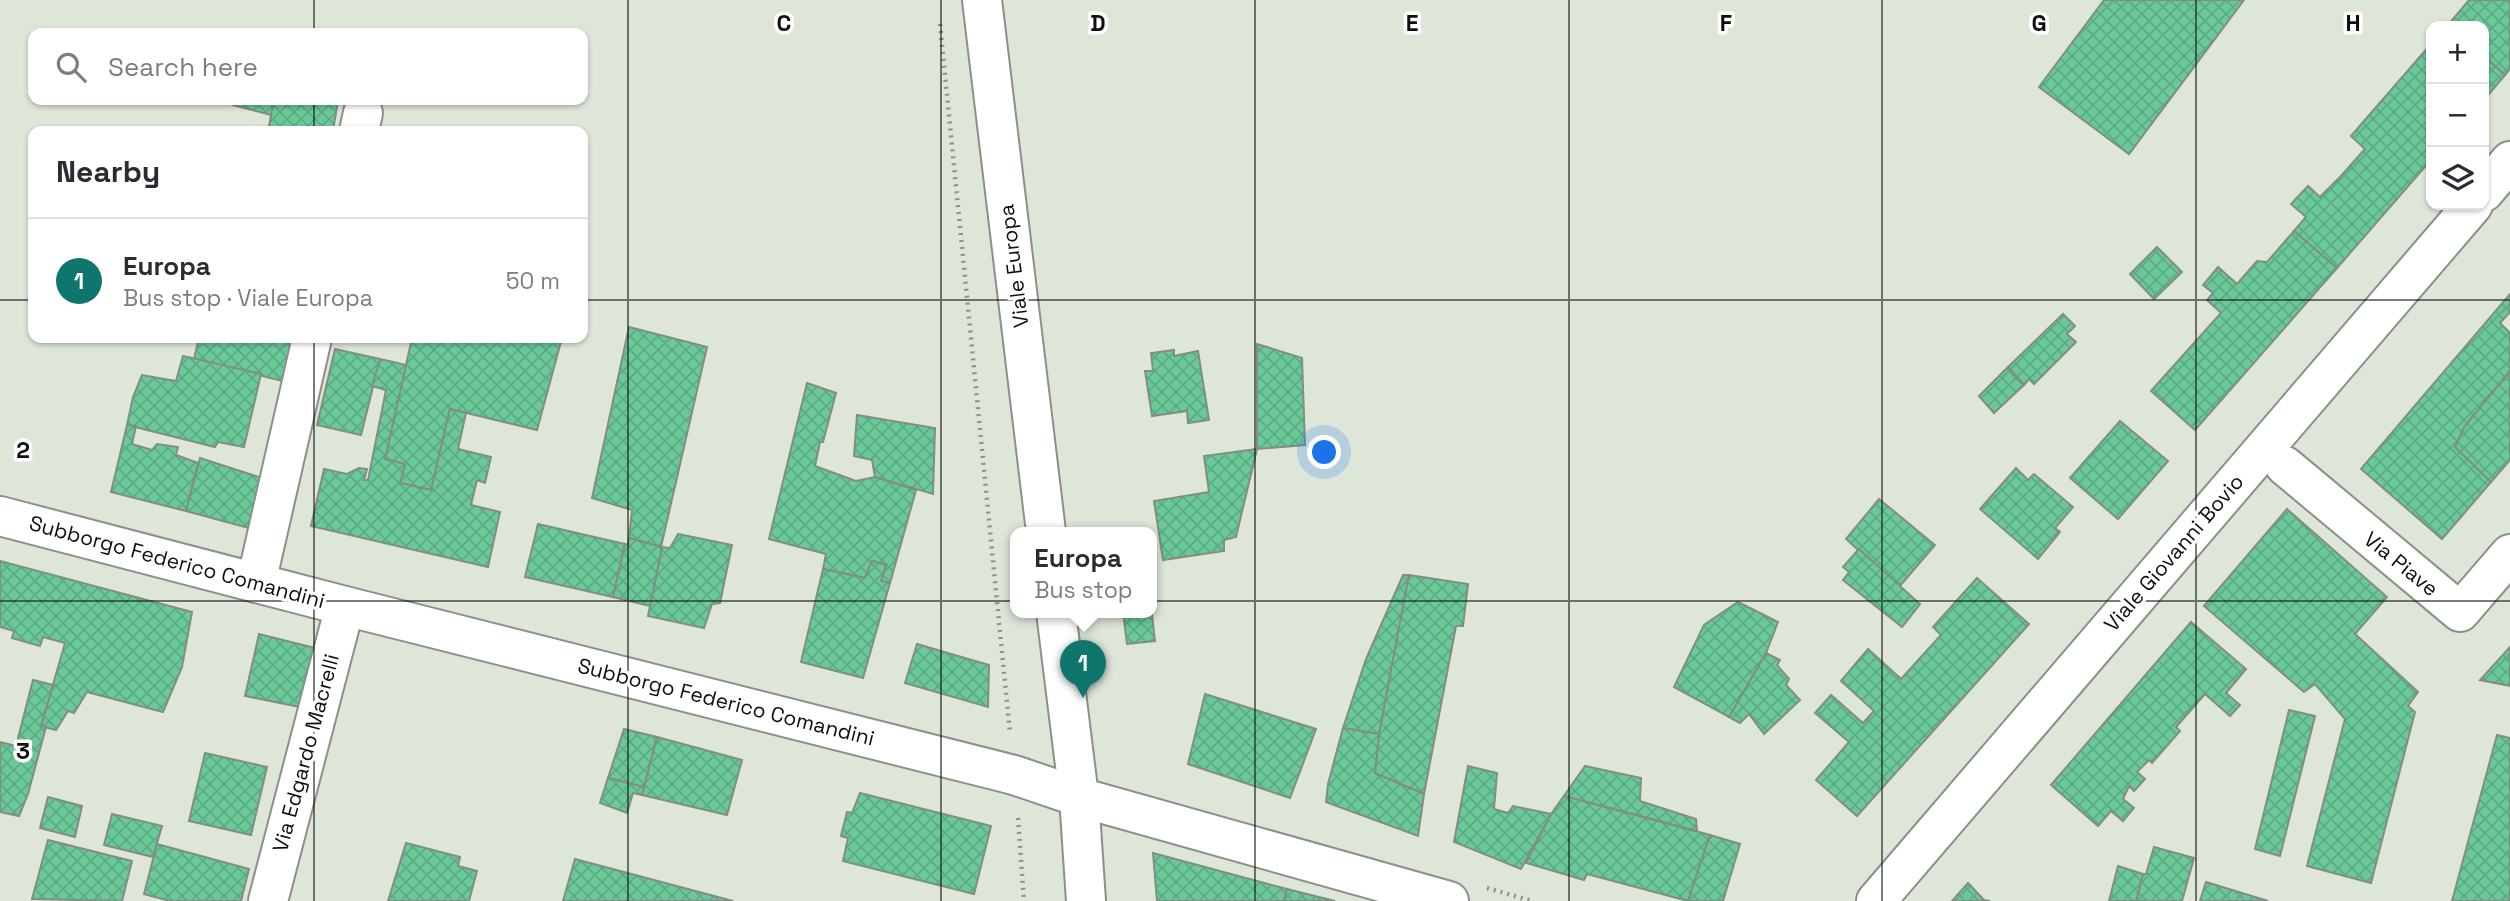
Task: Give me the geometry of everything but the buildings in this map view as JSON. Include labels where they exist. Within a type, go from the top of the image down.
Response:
[{"type":"street","name":"Viale Europa","points":[[982,0],[1045,527]]},
{"type":"street","points":[[2489,186],[2510,161]]},
{"type":"street","name":"Viale Giovanni Bovio","points":[[1876,901],[2469,210]]},
{"type":"street","points":[[256,583],[311,343]]},
{"type":"street","name":"Via Piave","points":[[2285,466],[2460,612],[2510,554]]},
{"type":"street","name":"Subborgo Federico Comandini","points":[[0,516],[1014,775],[1079,797],[1449,901]]},
{"type":"street","name":"Via Edgardo Macrelli","points":[[268,901],[345,606]]},
{"type":"street","points":[[1057,618],[1079,797],[1086,901]]},
{"type":"path","points":[[939,14],[1024,901]]},
{"type":"place","name":"Europa","points":[[1083,698]]}]
